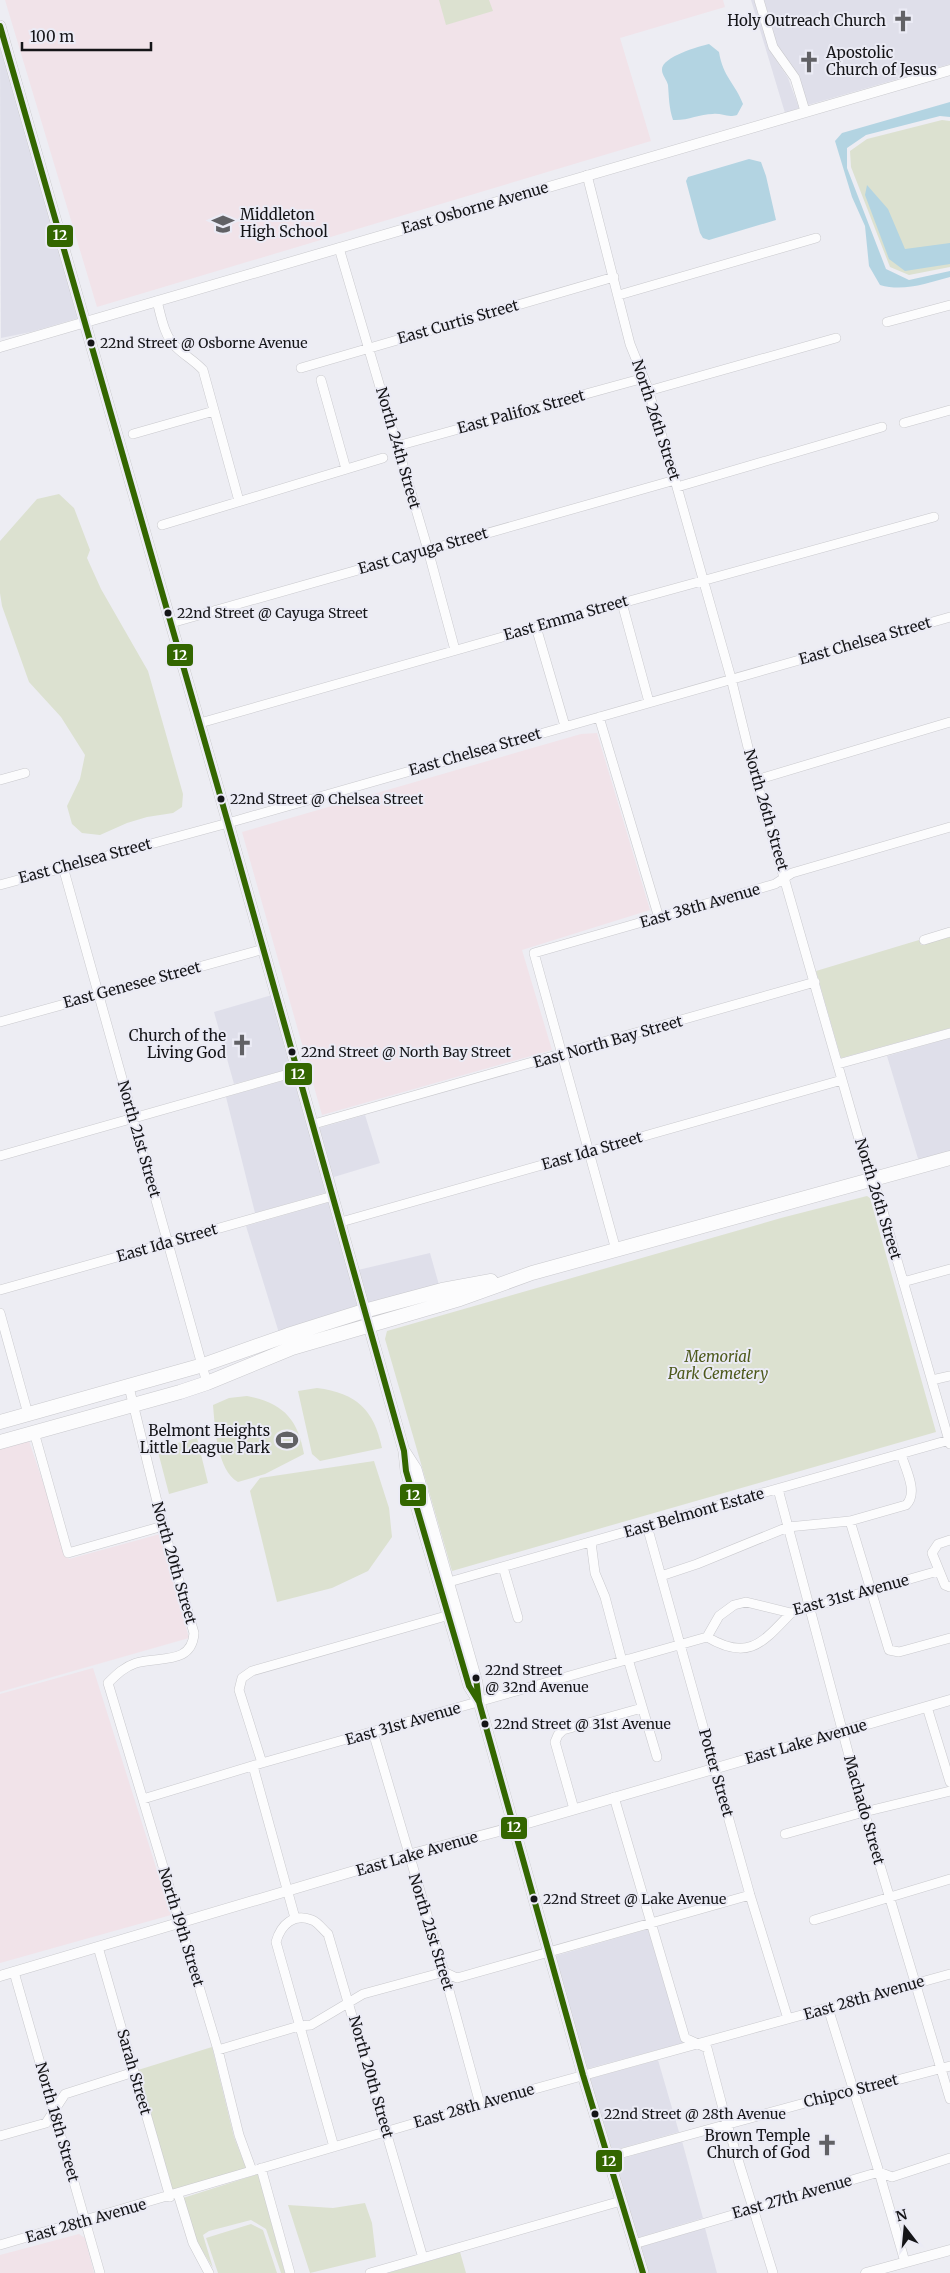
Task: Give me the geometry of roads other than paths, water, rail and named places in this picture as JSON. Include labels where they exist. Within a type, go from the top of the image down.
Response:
[{"type":"main road","points":[[0,26],[314,1124],[368,1326],[404,1451],[416,1469],[444,1584],[478,1683],[479,1702],[583,2075],[643,2273]]},
{"type":"main road","points":[[0,1442],[208,1383],[292,1348],[460,1299],[532,1273],[950,1158]]},
{"type":"main road","points":[[0,1422],[203,1365],[288,1335],[442,1290],[532,1273]]},
{"type":"main road","points":[[34,1432],[35,1425],[44,1416],[81,1400]]},
{"type":"street","points":[[759,0],[773,47],[795,78],[805,111]]},
{"type":"street","name":"East Osborne Avenue","points":[[0,347],[950,70]]},
{"type":"street","name":"North 26th Street","points":[[587,175],[630,344],[644,378],[676,483],[731,678],[756,780],[865,1160],[903,1282],[949,1442]]},
{"type":"street","points":[[619,295],[816,238]]},
{"type":"street","name":"North 24th Street","points":[[340,248],[428,550],[455,650]]},
{"type":"street","name":"East Curtis Street","points":[[301,368],[614,277]]},
{"type":"street","points":[[157,301],[164,327],[175,347],[203,370],[240,501]]},
{"type":"street","points":[[887,322],[950,306]]},
{"type":"street","points":[[648,391],[836,338]]},
{"type":"street","name":"East Palifox Street","points":[[397,446],[644,378]]},
{"type":"street","points":[[321,380],[346,469]]},
{"type":"street","points":[[133,434],[214,410]]},
{"type":"street","points":[[904,423],[950,410]]},
{"type":"street","name":"East Cayuga Street","points":[[171,623],[428,550],[882,428]]},
{"type":"street","points":[[162,525],[383,458]]},
{"type":"street","name":"East Emma Street","points":[[200,723],[622,602],[934,517]]},
{"type":"street","points":[[622,602],[649,702]]},
{"type":"street","name":"East Chelsea Street","points":[[0,885],[228,823],[950,617]]},
{"type":"street","points":[[536,627],[566,726]]},
{"type":"street","points":[[599,717],[659,918]]},
{"type":"street","points":[[756,780],[950,722]]},
{"type":"street","points":[[0,780],[26,773]]},
{"type":"street","name":"East 38th Avenue","points":[[562,1055],[534,952],[775,884],[792,873],[950,827]]},
{"type":"street","name":"North 21st Street","points":[[63,867],[208,1383]]},
{"type":"street","points":[[924,940],[950,932]]},
{"type":"street","name":"East Genesee Street","points":[[0,1022],[264,949]]},
{"type":"street","name":"East North Bay Street","points":[[314,1124],[815,982]]},
{"type":"street","points":[[838,1064],[950,1033]]},
{"type":"street","points":[[562,1055],[616,1250]]},
{"type":"street","points":[[0,1156],[298,1071]]},
{"type":"street","name":"East Ida Street","points":[[341,1222],[842,1080]]},
{"type":"street","name":"East Ida Street","points":[[0,1290],[333,1196]]},
{"type":"street","points":[[903,1282],[950,1269]]},
{"type":"street","points":[[0,1313],[28,1414]]},
{"type":"street","points":[[932,1380],[950,1376]]},
{"type":"street","name":"North 20th Street","points":[[108,1683],[120,1670],[135,1664],[177,1657],[186,1653],[193,1644],[194,1632],[163,1526],[129,1387]]},
{"type":"street","points":[[34,1432],[68,1553],[163,1526]]},
{"type":"street","name":"East Belmont Estate","points":[[444,1584],[949,1442]]},
{"type":"street","points":[[661,1576],[697,1564],[788,1527],[850,1521],[906,1505],[910,1501],[912,1490],[901,1454]]},
{"type":"street","name":"Machado Street","points":[[778,1490],[841,1732],[914,1984],[950,2100]]},
{"type":"street","points":[[850,1521],[889,1650],[899,1652],[950,1638]]},
{"type":"street","name":"Potter Street","points":[[647,1526],[750,1895],[788,2019]]},
{"type":"street","points":[[950,1540],[938,1544],[933,1549],[938,1571],[945,1585],[950,1587]]},
{"type":"street","points":[[591,1542],[596,1573],[606,1597],[656,1757]]},
{"type":"street","points":[[503,1567],[518,1618]]},
{"type":"street","name":"East 31st Avenue","points":[[143,1799],[262,1763],[708,1637],[719,1616],[734,1605],[746,1602],[790,1613],[809,1606],[938,1571]]},
{"type":"street","points":[[708,1637],[732,1648],[749,1647],[768,1639],[790,1613]]},
{"type":"street","points":[[262,1763],[239,1690],[242,1678],[252,1671],[453,1614]]},
{"type":"street","name":"North 19th Street","points":[[108,1683],[218,2050],[238,2135],[257,2170],[290,2273]]},
{"type":"street","name":"East Lake Avenue","points":[[0,1976],[287,1892],[408,1854],[514,1827],[950,1700]]},
{"type":"street","points":[[927,1707],[950,1782]]},
{"type":"street","points":[[574,1809],[555,1742],[558,1735],[563,1730],[642,1708]]},
{"type":"street","name":"North 21st Street","points":[[374,1732],[408,1854],[444,1972],[480,2104]]},
{"type":"street","points":[[253,1766],[295,1918],[285,1924],[276,1942],[334,2147]]},
{"type":"street","points":[[785,1834],[950,1791]]},
{"type":"street","points":[[614,1798],[684,2038],[707,2048],[727,2124],[773,2273]]},
{"type":"street","points":[[814,1920],[950,1879]]},
{"type":"street","points":[[218,2050],[299,2026],[311,2025],[363,1994],[444,1972],[457,1978],[750,1895]]},
{"type":"street","name":"North 20th Street","points":[[295,1918],[314,1920],[328,1934],[423,2258]]},
{"type":"street","name":"Sarah Street","points":[[98,1947],[134,2072],[174,2196],[193,2243],[208,2271]]},
{"type":"street","name":"North 18th Street","points":[[14,1972],[100,2273]]},
{"type":"street","name":"East 28th Avenue","points":[[0,2245],[174,2196],[480,2104],[950,1974]]},
{"type":"street","points":[[828,2008],[855,2091],[905,2262]]},
{"type":"street","name":"Chipco Street","points":[[608,2157],[845,2092],[950,2066]]},
{"type":"street","points":[[0,2136],[46,2123],[65,2094],[134,2072]]},
{"type":"street","name":"East 27th Avenue","points":[[634,2244],[879,2172],[892,2177],[950,2158]]},
{"type":"street","points":[[370,2273],[621,2201]]},
{"type":"street","points":[[866,2273],[950,2250]]},
{"type":"water","points":[[709,44],[719,52],[723,68],[743,104],[737,115],[708,114],[673,120],[668,85],[662,72],[663,65],[682,53]]},
{"type":"water","points":[[950,102],[950,117],[940,116],[866,135],[847,148],[847,168],[886,269],[909,280],[950,271],[950,277],[915,286],[898,288],[880,285],[869,266],[865,226],[852,197],[835,141],[842,133]]},
{"type":"water","points":[[749,159],[761,162],[776,220],[709,240],[703,238],[686,181],[688,177]]},
{"type":"water","points":[[867,185],[888,209],[905,249],[950,243],[950,264],[905,271],[889,259],[865,195]]},
{"type":"place","name":"Holy Outreach Church","points":[[903,21]]},
{"type":"place","name":"Apostolic Church of Jesus","points":[[809,62]]},
{"type":"place","name":"Middleton High School","points":[[223,224]]},
{"type":"place","name":"22nd Street @ Osborne Avenue","points":[[91,343]]},
{"type":"place","name":"22nd Street @ Cayuga Street","points":[[168,613]]},
{"type":"place","name":"22nd Street @ Chelsea Street","points":[[221,799]]},
{"type":"place","name":"Church of the Living God","points":[[242,1045]]},
{"type":"place","name":"22nd Street @ North Bay Street","points":[[292,1052]]},
{"type":"place","name":"Belmont Heights Little League Park","points":[[287,1440]]},
{"type":"place","name":"22nd Street @ 32nd Avenue","points":[[476,1678]]},
{"type":"place","name":"22nd Street @ 31st Avenue","points":[[485,1724]]},
{"type":"place","name":"22nd Street @ Lake Avenue","points":[[534,1899]]},
{"type":"place","name":"22nd Street @ 28th Avenue","points":[[595,2114]]},
{"type":"place","name":"Brown Temple Church of God","points":[[827,2145]]},
{"type":"park label","name":"Memorial Park Cemetery","points":[[718,1366]]}]
